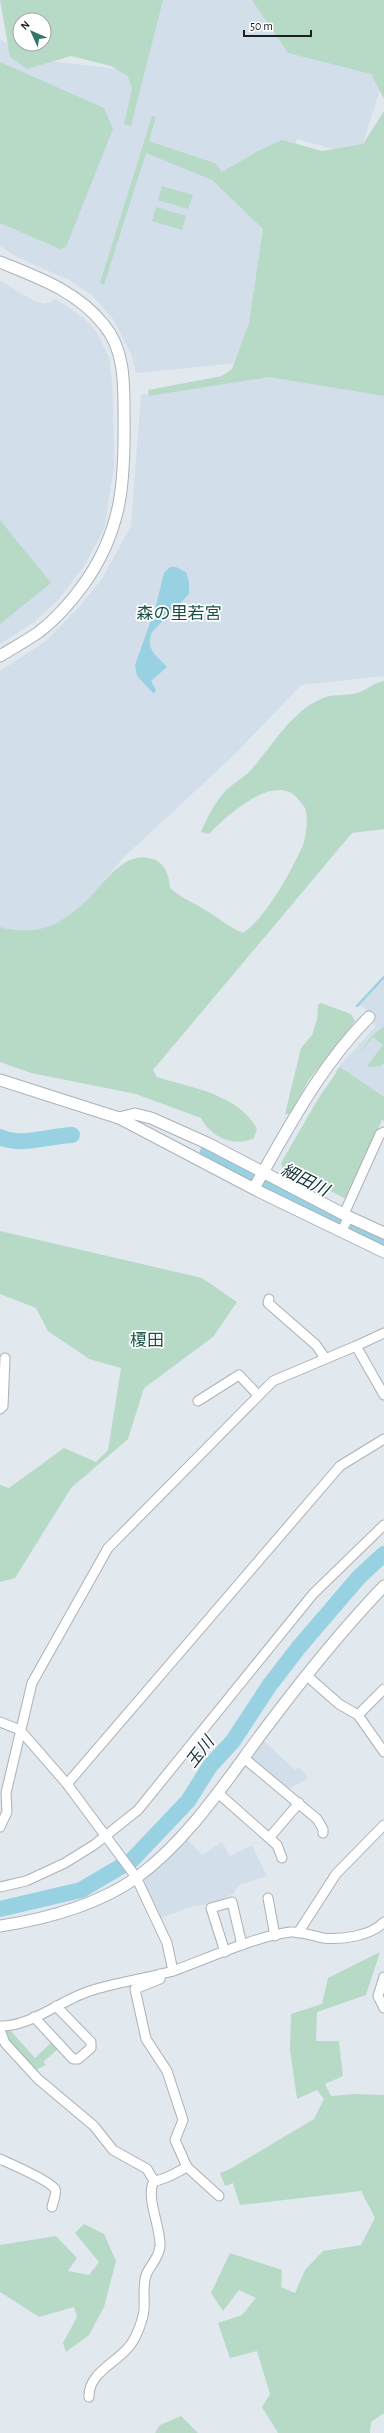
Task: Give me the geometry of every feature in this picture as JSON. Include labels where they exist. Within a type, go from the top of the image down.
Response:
[{"type":"street","points":[[0,262],[62,288],[81,300],[106,326],[116,346],[123,371],[124,435],[122,492],[114,530],[105,552],[75,596],[62,611],[39,632],[0,656]]},
{"type":"street","points":[[259,1180],[288,1127],[335,1055],[369,1017]]},
{"type":"street","points":[[0,1080],[119,1118],[259,1180],[345,1222],[384,1233]]},
{"type":"street","points":[[119,1118],[136,1114],[151,1118],[207,1143],[259,1180],[345,1222],[384,1252]]},
{"type":"street","points":[[345,1222],[380,1134],[384,1132]]},
{"type":"street","points":[[269,1299],[268,1303],[316,1345],[325,1358]]},
{"type":"street","points":[[0,1827],[7,1812],[6,1793],[34,1677],[108,1548],[273,1381],[384,1333]]},
{"type":"street","points":[[356,1346],[384,1394]]},
{"type":"street","points":[[0,1409],[3,1406],[5,1387],[4,1358]]},
{"type":"street","points":[[198,1401],[238,1375],[258,1395]]},
{"type":"street","points":[[67,1784],[340,1466],[384,1439]]},
{"type":"street","points":[[0,1888],[26,1881],[65,1863],[106,1837],[146,1802],[313,1594],[384,1525]]},
{"type":"street","points":[[0,1926],[40,1918],[94,1901],[134,1875],[171,1848],[218,1793],[306,1675],[356,1615],[384,1586]]},
{"type":"street","points":[[306,1675],[339,1704],[358,1715],[384,1752]]},
{"type":"street","points":[[358,1715],[384,1689]]},
{"type":"street","points":[[0,1722],[20,1730],[67,1784],[134,1875],[168,1943],[173,1971]]},
{"type":"street","points":[[244,1758],[317,1819],[323,1829],[323,1833]]},
{"type":"street","points":[[218,1793],[277,1845],[282,1858]]},
{"type":"street","points":[[269,1838],[299,1803]]},
{"type":"street","points":[[298,1933],[336,1874],[384,1825]]},
{"type":"street","points":[[268,1898],[275,1936]]},
{"type":"street","points":[[226,1952],[211,1908],[232,1902],[242,1945]]},
{"type":"street","points":[[154,2181],[146,2169],[113,2150],[94,2126],[38,2079],[5,2043],[0,2028],[34,2017],[88,1992],[173,1971],[242,1945],[290,1932],[326,1938],[366,1934],[379,1928],[384,1922]]},
{"type":"street","points":[[160,1974],[160,1979],[157,1981],[135,1988],[146,2039],[167,2072],[183,2120],[175,2140],[187,2167],[219,2196]]},
{"type":"street","points":[[384,1977],[379,1986],[378,1996],[384,2008]]},
{"type":"street","points":[[34,2017],[73,2059],[78,2059],[91,2048],[91,2042],[56,2006]]},
{"type":"street","points":[[0,2159],[33,2174],[54,2187],[56,2192],[52,2207]]},
{"type":"street","points":[[154,2181],[167,2178],[175,2171],[187,2167]]},
{"type":"street","points":[[89,2397],[89,2389],[94,2379],[131,2344],[144,2312],[145,2278],[157,2258],[160,2246],[155,2211],[150,2194],[154,2181]]},
{"type":"shaded area","points":[[156,0],[283,0],[384,77],[359,156],[297,139],[238,363],[136,373],[132,356],[113,319],[92,295],[69,280],[17,257],[0,246],[0,39],[12,46],[12,52],[21,52],[32,59],[134,71]]},
{"type":"shaded area","points":[[0,281],[36,302],[45,304],[56,299],[85,319],[97,333],[109,358],[112,382],[114,467],[104,529],[84,566],[58,600],[33,623],[0,644]]},
{"type":"shaded area","points":[[270,369],[384,387],[384,676],[301,685],[235,754],[123,858],[67,926],[0,934],[0,671],[46,641],[80,606],[102,579],[131,526],[141,395]]},
{"type":"shaded area","points":[[384,978],[384,1121],[335,1071],[376,1026],[364,1013],[367,1010],[359,1005]]},
{"type":"shaded area","points":[[264,1741],[295,1770],[299,1767],[308,1778],[287,1790],[250,1759]]},
{"type":"shaded area","points":[[187,1839],[202,1855],[222,1842],[230,1856],[252,1845],[267,1876],[239,1885],[233,1894],[215,1903],[192,1906],[159,1919],[144,1880]]},
{"type":"green space","points":[[0,0],[163,0],[131,126],[124,124],[132,89],[128,76],[111,66],[71,56],[27,69],[10,57]]},
{"type":"green space","points":[[252,0],[384,0],[384,99],[371,74],[288,53]]},
{"type":"green space","points":[[0,62],[104,108],[113,129],[66,247],[60,249],[0,223]]},
{"type":"green space","points":[[384,111],[384,396],[269,377],[149,396],[148,390],[222,376],[232,369],[249,323],[263,229],[212,180],[146,153],[104,285],[100,283],[152,116],[156,117],[149,141],[215,163],[222,172],[258,151],[282,140],[322,151],[363,144]]},
{"type":"green space","points":[[162,186],[193,195],[188,209],[158,200]]},
{"type":"green space","points":[[156,207],[186,216],[182,230],[152,221]]},
{"type":"green space","points":[[0,520],[51,583],[0,624]]},
{"type":"green space","points":[[384,681],[384,829],[352,833],[153,1070],[157,1077],[213,1094],[239,1108],[249,1117],[257,1129],[254,1138],[239,1142],[224,1139],[211,1131],[201,1118],[136,1094],[31,1073],[0,1062],[0,927],[14,930],[36,930],[51,926],[82,905],[113,872],[122,865],[131,860],[142,857],[153,859],[164,867],[168,875],[170,888],[243,933],[261,916],[278,893],[292,867],[303,845],[306,833],[306,810],[298,799],[288,792],[277,790],[264,793],[251,799],[227,817],[209,834],[201,832],[212,810],[226,790],[248,773],[283,730],[302,710],[326,697],[357,693]]},
{"type":"green space","points":[[321,1003],[351,1014],[355,1021],[308,1081],[290,1114],[285,1114],[301,1048],[312,1035],[317,1020],[318,1005]]},
{"type":"green space","points":[[384,1026],[384,1063],[380,1066],[368,1067],[367,1066],[383,1045],[373,1037],[356,1057],[372,1036]]},
{"type":"green space","points":[[340,1067],[384,1097],[384,1121],[382,1120],[346,1199],[300,1175],[298,1178],[283,1171],[281,1163],[318,1099]]},
{"type":"green space","points":[[0,1231],[202,1278],[237,1302],[213,1337],[144,1388],[128,1439],[71,1488],[15,1578],[0,1582],[0,1485],[9,1488],[64,1448],[96,1462],[108,1450],[121,1368],[89,1359],[48,1331],[36,1308],[0,1294]]},
{"type":"green space","points":[[380,1952],[366,1995],[317,2012],[316,2041],[339,2041],[343,2076],[325,2084],[331,2096],[355,2094],[384,2095],[384,2413],[371,2422],[370,2433],[278,2433],[262,2407],[270,2394],[257,2351],[230,2358],[218,2323],[242,2315],[256,2298],[239,2290],[223,2311],[211,2293],[230,2253],[282,2270],[281,2287],[295,2293],[305,2270],[323,2251],[361,2245],[375,2218],[361,2191],[240,2205],[233,2183],[225,2186],[220,2173],[230,2169],[314,2119],[324,2099],[317,2090],[297,2099],[290,2050],[291,2014],[322,2004],[328,1978]]},
{"type":"green space","points":[[9,2029],[35,2058],[52,2042],[58,2049],[43,2062],[46,2065],[34,2071],[13,2050],[3,2031]]},
{"type":"green space","points":[[84,2224],[104,2234],[116,2261],[104,2307],[89,2335],[66,2352],[63,2343],[77,2317],[74,2307],[39,2317],[0,2292],[0,2245],[56,2236],[77,2258],[68,2271],[89,2275],[99,2262],[75,2233]]},
{"type":"green space","points":[[181,2416],[198,2433],[155,2433],[160,2425]]},
{"type":"water","points":[[170,567],[176,567],[186,572],[189,582],[189,594],[152,632],[150,638],[151,647],[167,667],[151,681],[156,690],[154,694],[137,676],[135,665],[155,609],[164,573]]},
{"type":"waterway","points":[[357,1006],[384,977]]},
{"type":"waterway","name":"細田川","points":[[0,1137],[8,1140],[26,1141],[72,1135]]},
{"type":"waterway","name":"細田川","points":[[0,1141],[8,1140]]},
{"type":"waterway","name":"細田川","points":[[208,1152],[267,1184],[384,1242]]},
{"type":"waterway","name":"玉川","points":[[0,1909],[81,1890],[132,1860],[188,1801],[210,1766],[233,1741],[269,1686],[299,1647],[359,1577],[384,1554]]},
{"type":"district","name":"森の里若宮","points":[[179,613]]},
{"type":"district","name":"榎田","points":[[147,1340]]}]
